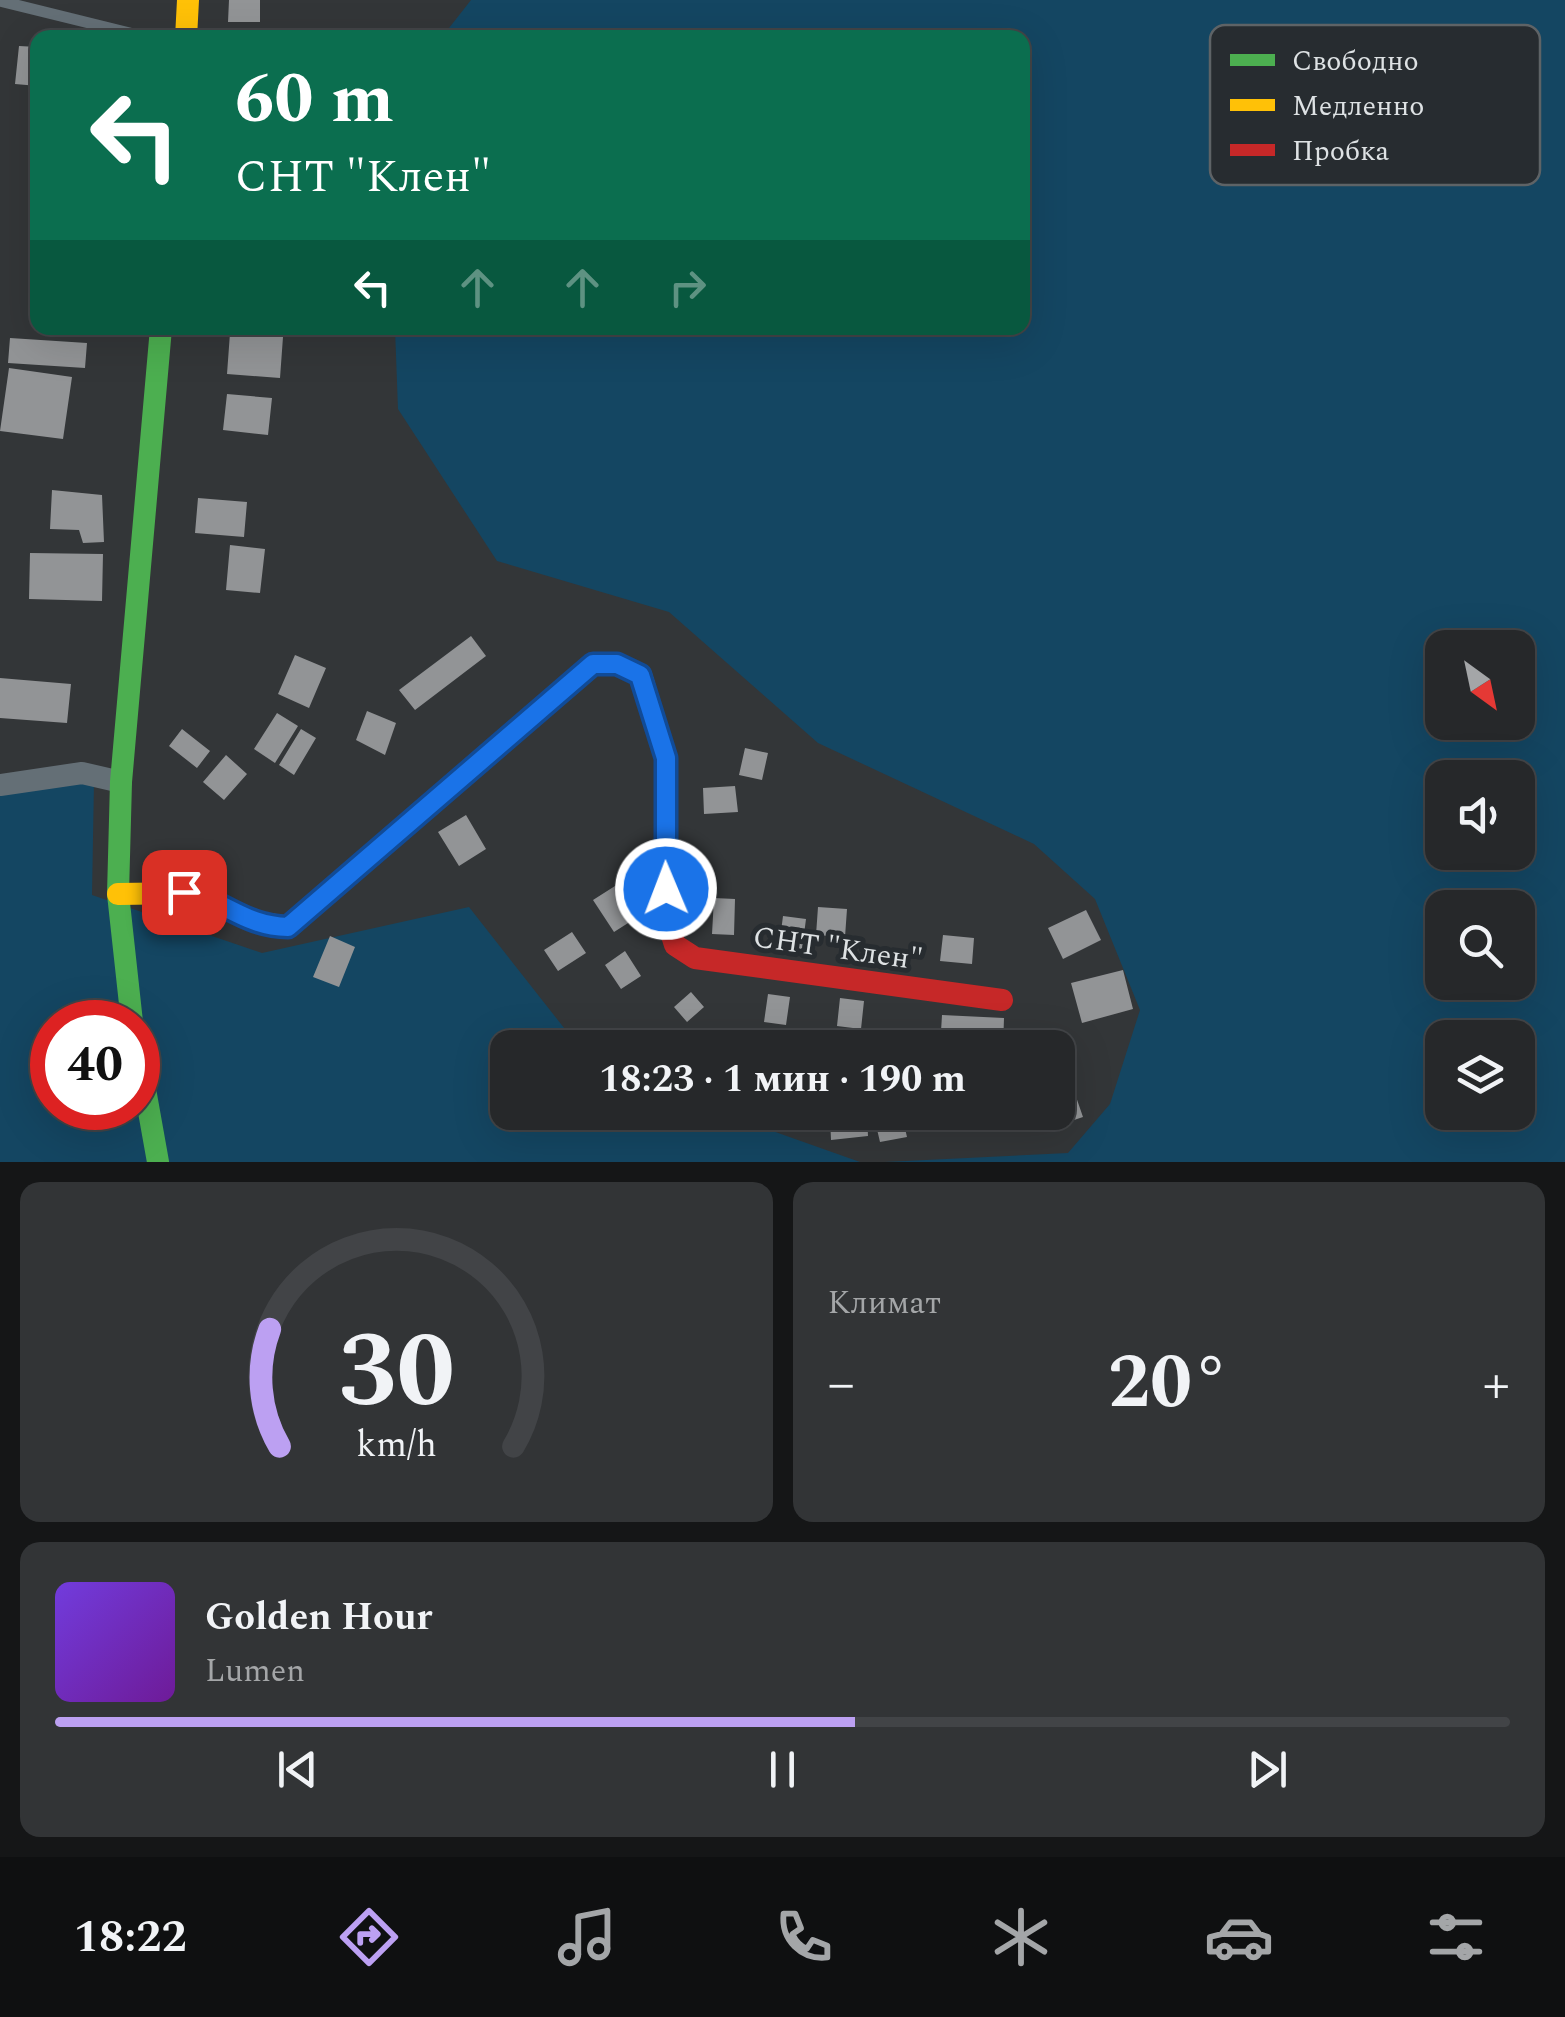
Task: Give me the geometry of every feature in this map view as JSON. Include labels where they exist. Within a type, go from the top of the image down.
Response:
[{"type":"street","points":[[186,30],[188,0]]},
{"type":"street","points":[[130,1000],[118,894],[121,782],[160,335]]},
{"type":"street","name":"СНТ \"Клен\"","points":[[118,894],[200,895],[261,926],[288,927],[593,664],[617,664],[640,675],[666,758],[667,920],[675,945],[695,958],[1002,1000]]},
{"type":"street","points":[[0,785],[82,774],[121,782]]},
{"type":"street","points":[[152,1130],[158,1162]]},
{"type":"lane","points":[[0,2],[117,30]]},
{"type":"shaded area","points":[[471,0],[1565,0],[1565,1162],[885,1162],[1068,1153],[1110,1104],[1140,1010],[1095,899],[1034,844],[818,743],[669,612],[497,561],[398,409],[395,335],[1030,335],[1030,30],[447,30]]},
{"type":"shaded area","points":[[94,781],[92,895],[262,953],[469,907],[566,1030],[490,1030],[490,1130],[770,1130],[860,1162],[0,1162],[0,793]]},
{"type":"building","points":[[229,0],[260,0],[260,22],[228,22]]},
{"type":"building","points":[[19,46],[30,47],[30,85],[15,84]]},
{"type":"building","points":[[230,335],[283,337],[280,378],[227,374]]},
{"type":"building","points":[[10,338],[87,343],[85,368],[8,363]]},
{"type":"building","points":[[9,368],[72,377],[63,439],[0,431]]},
{"type":"building","points":[[227,394],[272,398],[268,435],[223,430]]},
{"type":"building","points":[[52,490],[102,495],[104,542],[83,543],[79,530],[50,529]]},
{"type":"building","points":[[198,498],[247,502],[244,537],[195,533]]},
{"type":"building","points":[[230,545],[265,549],[260,593],[226,590]]},
{"type":"building","points":[[30,553],[103,554],[102,601],[29,599]]},
{"type":"building","points":[[471,636],[486,656],[415,710],[399,690]]},
{"type":"building","points":[[295,655],[326,668],[309,708],[278,694]]},
{"type":"building","points":[[0,678],[71,684],[67,723],[0,718]]},
{"type":"building","points":[[367,711],[396,723],[385,755],[356,740]]},
{"type":"building","points":[[277,713],[298,726],[275,763],[254,749]]},
{"type":"building","points":[[182,729],[210,751],[197,768],[169,746]]},
{"type":"building","points":[[301,729],[316,738],[294,775],[279,765]]},
{"type":"building","points":[[745,748],[768,753],[762,780],[739,775]]},
{"type":"building","points":[[226,755],[247,774],[224,800],[203,782]]},
{"type":"building","points":[[735,786],[738,812],[704,814],[703,788]]},
{"type":"building","points":[[466,815],[486,849],[459,866],[438,832]]},
{"type":"building","points":[[626,879],[647,911],[614,932],[593,900]]},
{"type":"building","points":[[714,898],[735,899],[734,935],[712,934]]},
{"type":"building","points":[[818,907],[847,909],[845,937],[816,935]]},
{"type":"building","points":[[1086,910],[1101,940],[1063,959],[1048,928]]},
{"type":"building","points":[[783,916],[806,919],[802,950],[779,947]]},
{"type":"building","points":[[572,932],[586,953],[558,971],[544,950]]},
{"type":"building","points":[[943,935],[974,938],[972,964],[940,961]]},
{"type":"building","points":[[330,936],[355,947],[339,987],[313,977]]},
{"type":"building","points":[[625,951],[641,976],[621,989],[605,965]]},
{"type":"building","points":[[1123,970],[1133,1009],[1082,1023],[1071,983]]},
{"type":"building","points":[[691,992],[704,1007],[687,1022],[674,1007]]},
{"type":"building","points":[[768,994],[790,997],[786,1025],[764,1022]]},
{"type":"building","points":[[840,998],[864,1001],[861,1029],[837,1026]]},
{"type":"building","points":[[942,1015],[1004,1018],[1004,1030],[941,1030]]},
{"type":"building","points":[[1075,1094],[1083,1117],[1075,1120]]},
{"type":"building","points":[[831,1130],[868,1130],[868,1136],[831,1140]]},
{"type":"building","points":[[877,1130],[905,1130],[907,1137],[880,1142]]},
{"type":"traffic: fast","points":[[130,1000],[118,894],[121,782],[160,335]]},
{"type":"traffic: fast","points":[[152,1130],[158,1162]]},
{"type":"traffic: slow","points":[[186,30],[188,0]]},
{"type":"traffic: slow","points":[[118,894],[190,893],[261,923],[288,927],[593,664],[617,664],[641,675],[666,758],[666,798]]},
{"type":"traffic: jam","points":[[666,798],[667,920],[675,945],[695,958],[1002,1000]]},
{"type":"route","points":[[184,892],[215,902],[246,921],[288,927],[450,786],[529,724],[593,664],[617,664],[640,675],[652,709],[666,758],[666,889]]}]
